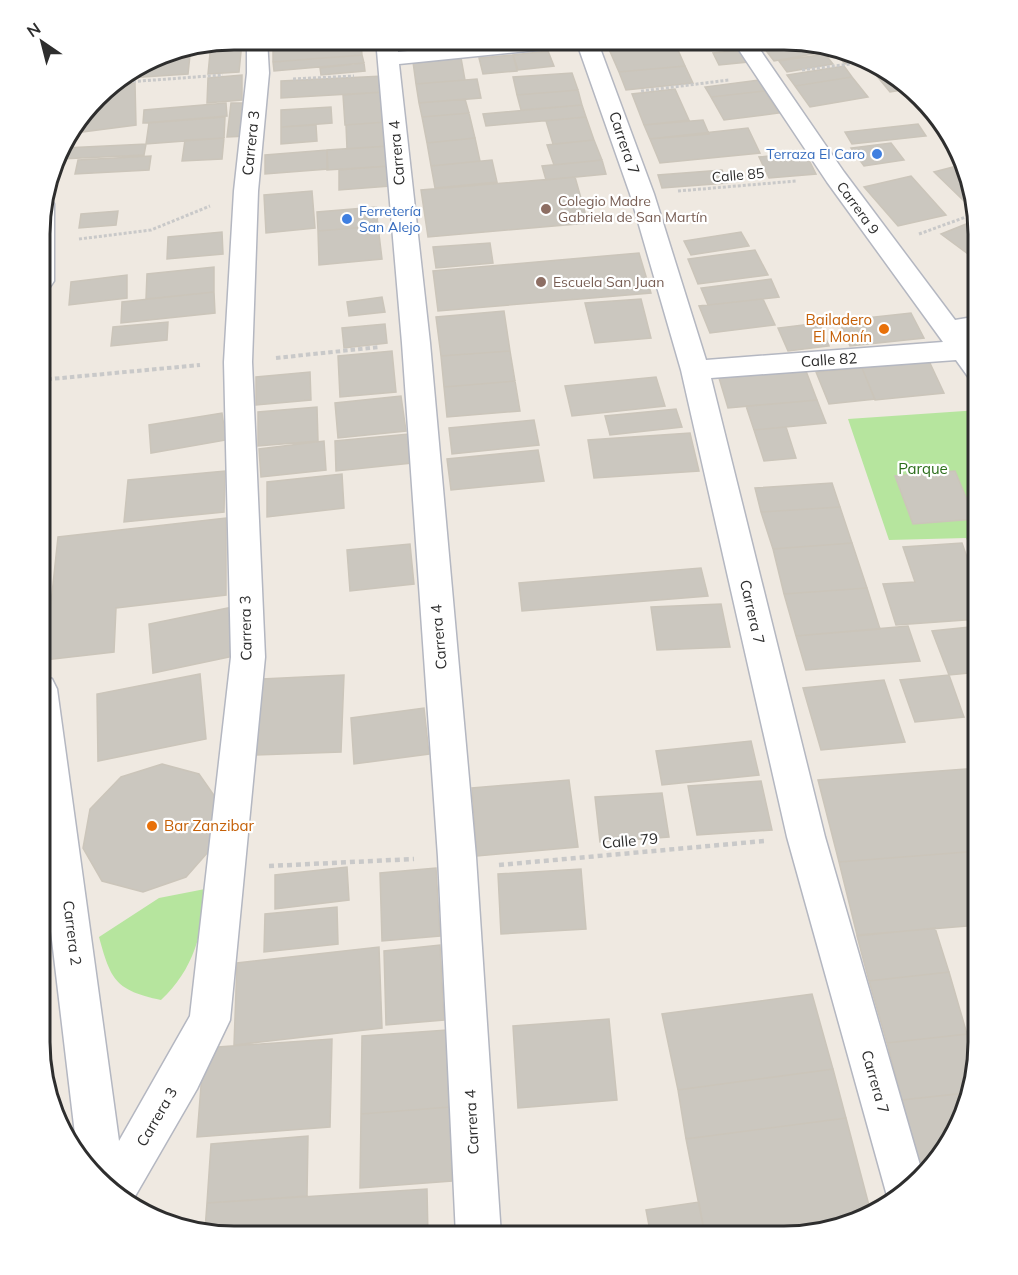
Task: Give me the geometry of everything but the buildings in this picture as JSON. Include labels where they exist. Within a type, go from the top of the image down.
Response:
[{"type":"street","name":"Carrera 3","points":[[118,1185],[182,1074],[210,1020],[248,657],[238,362],[246,191],[258,73],[257,50]]},
{"type":"street","name":"Carrera 4","points":[[387,50],[416,343],[457,862],[478,1225]]},
{"type":"street","name":"Carrera 7","points":[[590,50],[642,194],[694,370],[806,837],[903,1182]]},
{"type":"street","name":"Carrera 9","points":[[751,50],[835,177],[963,350]]},
{"type":"street","name":"Calle 82","points":[[694,370],[963,350]]},
{"type":"street","name":"Carrera 2","points":[[50,768],[101,1170]]},
{"type":"path","name":"Calle 85","points":[[642,194],[835,177]]},
{"type":"path","points":[[50,242],[151,230],[246,191]]},
{"type":"path","points":[[885,246],[967,216]]},
{"type":"path","name":"Calle 79","points":[[226,868],[457,862],[806,837]]},
{"type":"green space","name":"Parque","points":[[968,411],[968,542],[966,538],[889,540],[848,419]]},
{"type":"green space","points":[[205,889],[202,921],[195,949],[182,976],[161,1000],[134,992],[118,981],[107,964],[99,937],[159,898]]},
{"type":"place","name":"Terraza El Caro","points":[[877,154]]},
{"type":"place","name":"Colegio Madre Gabriela de San Martín","points":[[546,209]]},
{"type":"place","name":"Ferretería San Alejo","points":[[347,219]]},
{"type":"place","name":"Escuela San Juan","points":[[541,282]]},
{"type":"place","name":"Bailadero El Monín","points":[[884,329]]},
{"type":"place","name":"Bar Zanzibar","points":[[152,826]]}]
